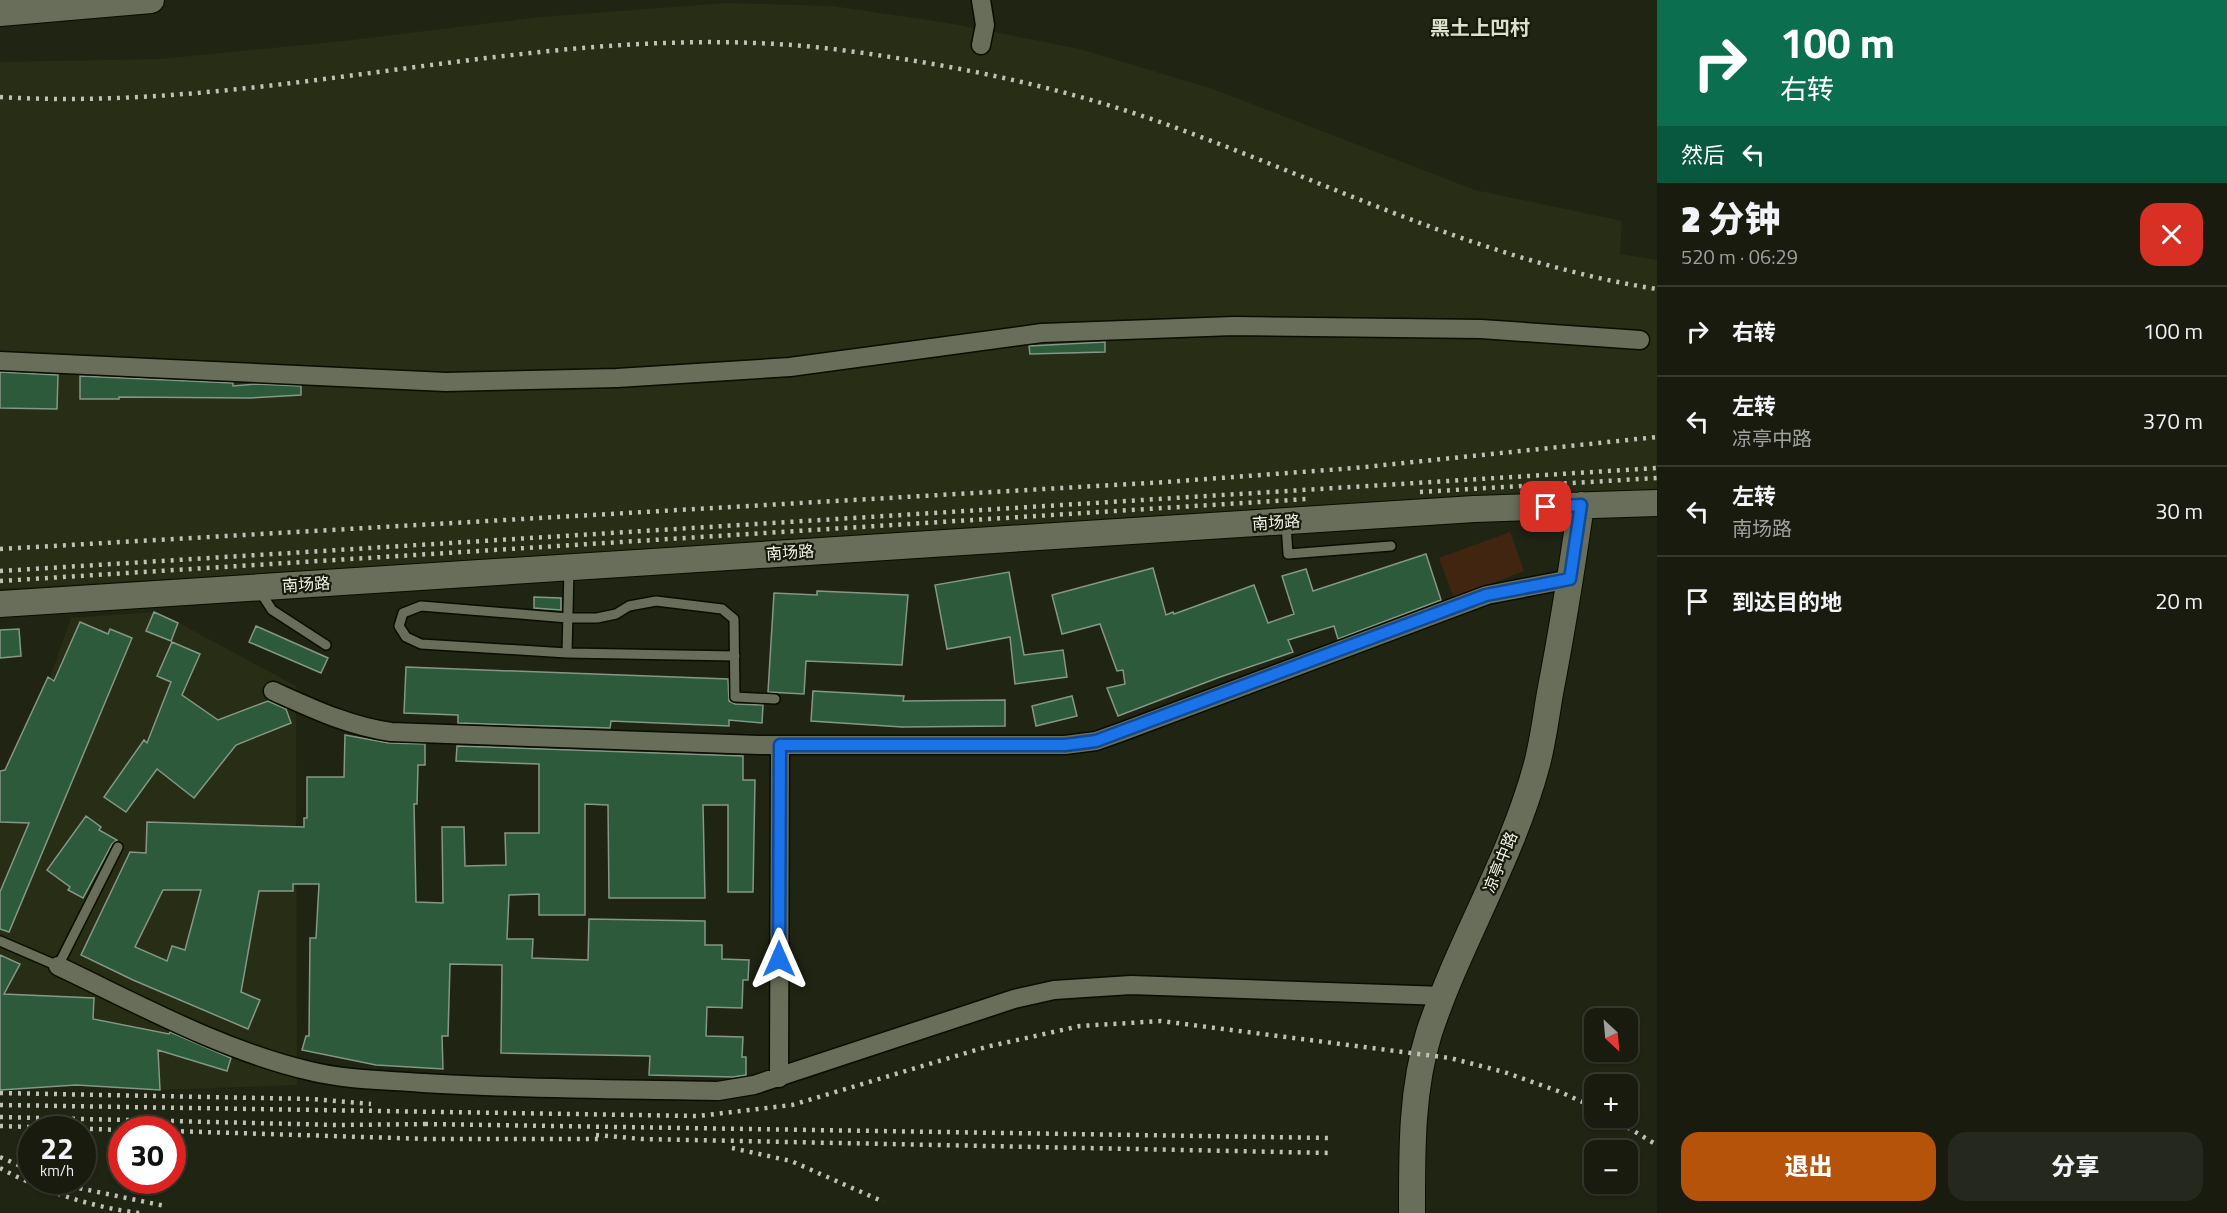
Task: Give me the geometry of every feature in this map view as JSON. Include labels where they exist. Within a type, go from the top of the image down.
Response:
[{"type":"street","points":[[0,13],[151,0]]},
{"type":"street","points":[[981,0],[985,25],[981,45]]},
{"type":"street","points":[[0,361],[446,382],[617,378],[790,367],[1042,333],[1234,326],[1481,329],[1640,340]]},
{"type":"street","name":"南场路","points":[[0,604],[1474,509],[1657,503]]},
{"type":"street","name":"凉亭中路","points":[[1412,1213],[1414,1112],[1424,1054],[1444,996],[1508,848],[1536,765],[1581,505]]},
{"type":"street","points":[[273,691],[330,717],[391,732],[780,745],[1065,745],[1096,741],[1486,595],[1570,579]]},
{"type":"street","points":[[778,1078],[780,745]]},
{"type":"street","points":[[58,966],[173,1021],[248,1052],[310,1072],[370,1079],[462,1085],[718,1091],[778,1078],[1014,999],[1054,990],[1131,986],[1444,996]]},
{"type":"lane","points":[[1285,521],[1288,554],[1391,546]]},
{"type":"lane","points":[[567,653],[569,567]]},
{"type":"lane","points":[[257,587],[272,610],[326,645]]},
{"type":"lane","points":[[735,656],[567,653],[421,644],[406,638],[399,626],[403,613],[421,606],[568,618],[597,618],[616,614],[629,606],[656,601],[722,609],[734,619],[735,656],[735,697],[775,699]]},
{"type":"lane","points":[[0,941],[58,966],[118,847]]},
{"type":"shaded area","points":[[726,3],[833,6],[948,23],[1080,49],[1213,89],[1475,190],[1622,221],[1620,254],[1657,260],[1657,498],[1079,525],[0,589],[0,62],[159,59],[343,41],[540,17]]},
{"type":"shaded area","points":[[1510,532],[1524,571],[1454,598],[1439,558]]},
{"type":"shaded area","points":[[154,612],[296,686],[297,1085],[155,1090],[76,1085],[0,1090],[0,780],[14,779],[71,618]]},
{"type":"building","points":[[1105,342],[1105,352],[1030,354],[1029,346]]},
{"type":"building","points":[[0,372],[58,375],[57,409],[0,408]]},
{"type":"building","points":[[80,376],[233,383],[233,386],[256,384],[301,386],[301,395],[250,398],[80,399]]},
{"type":"building","points":[[1426,554],[1441,600],[1338,639],[1334,626],[1288,640],[1293,652],[1118,716],[1107,688],[1125,684],[1123,670],[1117,671],[1100,624],[1062,634],[1052,595],[1153,568],[1166,615],[1254,585],[1268,623],[1294,614],[1282,576],[1306,569],[1313,591]]},
{"type":"building","points":[[1009,572],[1024,655],[1063,650],[1067,677],[1015,684],[1010,637],[947,649],[935,585]]},
{"type":"building","points":[[817,591],[908,595],[902,665],[806,661],[804,694],[768,692],[774,593],[817,595]]},
{"type":"building","points":[[534,597],[561,598],[561,610],[534,608]]},
{"type":"building","points":[[154,612],[178,623],[171,641],[146,631]]},
{"type":"building","points":[[80,622],[108,634],[110,629],[132,638],[9,932],[0,929],[0,892],[29,823],[0,822],[0,771],[5,770],[48,677],[54,681]]},
{"type":"building","points":[[256,626],[328,658],[321,673],[249,642]]},
{"type":"building","points":[[19,629],[21,656],[0,658],[0,630]]},
{"type":"building","points":[[172,642],[200,654],[182,695],[218,720],[268,701],[286,709],[291,723],[236,745],[194,798],[157,769],[126,812],[104,797],[144,740],[147,743],[171,682],[157,676]]},
{"type":"building","points":[[406,667],[728,679],[729,701],[735,704],[763,705],[762,723],[729,720],[729,726],[611,721],[610,728],[458,723],[458,715],[404,713]]},
{"type":"building","points":[[813,691],[904,696],[903,701],[1005,700],[1005,726],[902,727],[811,721]]},
{"type":"building","points":[[1072,696],[1077,716],[1036,726],[1032,706]]},
{"type":"building","points":[[345,735],[389,743],[425,744],[425,765],[418,765],[417,804],[414,804],[416,902],[443,903],[442,827],[464,827],[465,866],[506,865],[505,833],[539,833],[539,764],[456,761],[457,746],[743,756],[743,780],[755,780],[753,892],[728,892],[728,805],[703,805],[705,898],[609,898],[608,805],[585,804],[585,915],[539,915],[539,894],[509,895],[507,939],[533,939],[532,958],[588,960],[589,919],[705,921],[705,945],[722,945],[722,959],[749,960],[748,980],[743,980],[742,1008],[707,1007],[706,1036],[743,1037],[742,1057],[746,1057],[746,1075],[733,1077],[649,1075],[650,1056],[501,1053],[502,965],[450,964],[448,1036],[442,1036],[443,1069],[376,1065],[302,1050],[306,1036],[309,1036],[310,938],[316,938],[319,884],[293,884],[293,891],[259,891],[241,992],[260,1000],[248,1029],[81,955],[130,852],[146,853],[147,822],[304,827],[304,818],[307,818],[307,777],[344,777]],"holes":[[[163,890],[201,890],[185,950],[172,946],[167,961],[135,947]]]},
{"type":"building","points":[[86,816],[101,827],[99,830],[117,840],[112,844],[83,898],[68,890],[70,887],[47,870]]},
{"type":"building","points":[[0,955],[20,964],[4,994],[94,998],[93,1019],[169,1034],[170,1032],[231,1058],[227,1071],[158,1050],[160,1090],[76,1085],[0,1090]]},
{"type":"railway","points":[[0,97],[105,98],[210,92],[526,54],[631,45],[736,42],[841,50],[1000,77],[1118,108],[1219,144],[1403,217],[1465,239],[1528,260],[1657,289]]},
{"type":"railway","points":[[0,549],[1166,482],[1355,468],[1657,437]]},
{"type":"railway","points":[[0,571],[1657,468]]},
{"type":"railway","points":[[1420,492],[1657,478]]},
{"type":"railway","points":[[0,581],[1307,499]]},
{"type":"railway","points":[[0,1105],[698,1116],[792,1105],[986,1047],[1080,1026],[1161,1021],[1450,1058],[1504,1072],[1584,1103]]},
{"type":"railway","points":[[0,1093],[311,1099],[371,1104]]},
{"type":"railway","points":[[0,1117],[338,1125],[432,1124]]},
{"type":"railway","points":[[425,1124],[1330,1138]]},
{"type":"railway","points":[[0,1126],[108,1130]]},
{"type":"railway","points":[[1629,1128],[1657,1145]]},
{"type":"railway","points":[[186,1131],[427,1139],[604,1139]]},
{"type":"railway","points":[[596,1135],[642,1139],[1331,1153]]},
{"type":"railway","points":[[732,1148],[791,1161],[884,1202]]},
{"type":"railway","points":[[0,1157],[18,1165]]},
{"type":"railway","points":[[0,1168],[67,1197],[103,1207],[139,1213]]},
{"type":"railway","points":[[96,1192],[165,1206]]},
{"type":"district","name":"黑土上凹村","points":[[1480,28]]},
{"type":"route","points":[[779,959],[780,745],[1065,745],[1096,741],[1486,595],[1570,579],[1581,505],[1546,507]]}]
